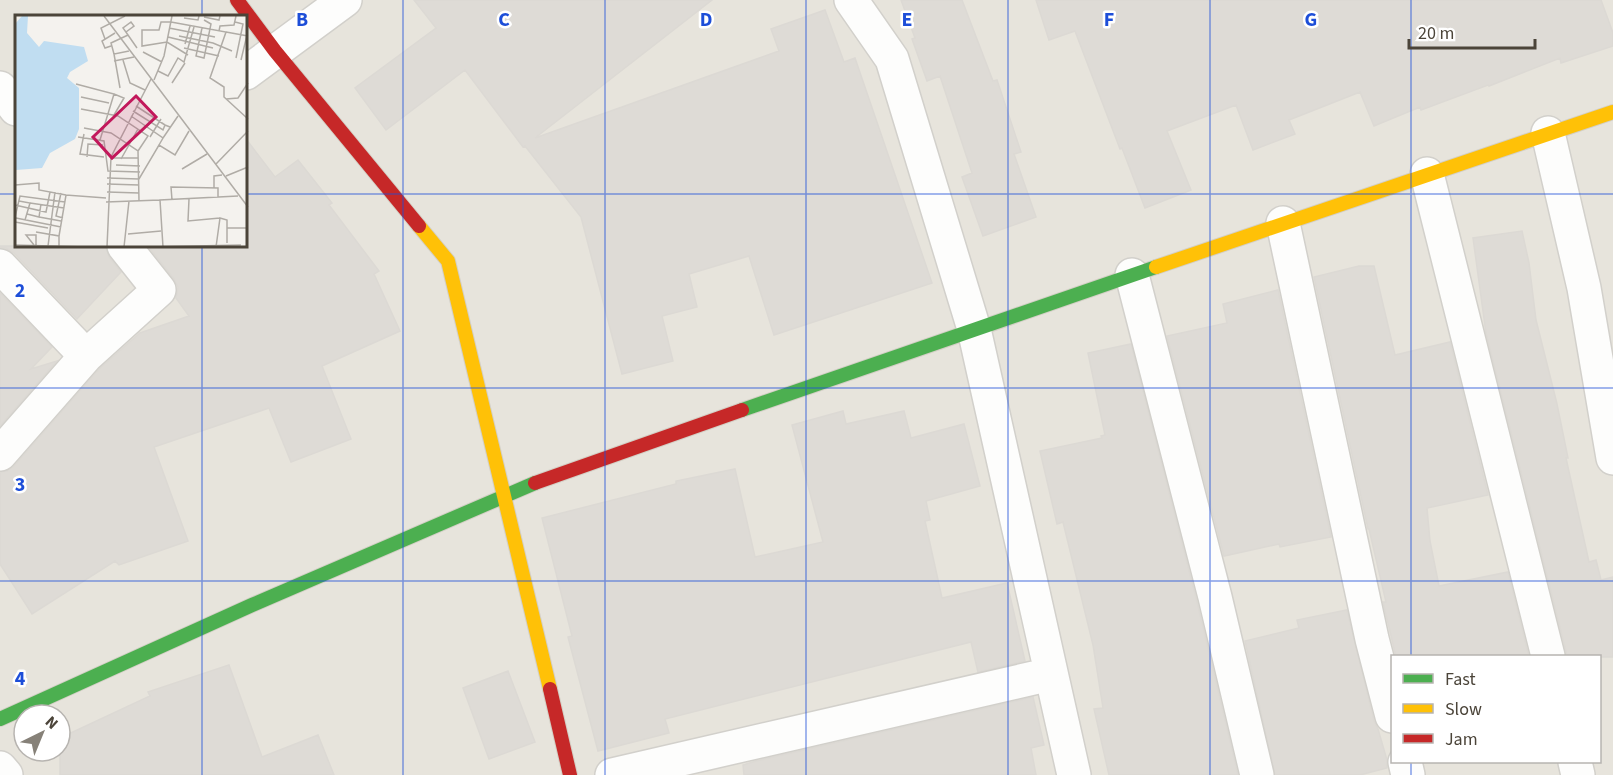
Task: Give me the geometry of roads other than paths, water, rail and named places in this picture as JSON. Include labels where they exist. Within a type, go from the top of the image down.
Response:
[{"type":"street","points":[[237,0],[275,51],[448,261],[570,775]]},
{"type":"street","points":[[248,71],[345,0]]},
{"type":"street","points":[[851,0],[892,59],[974,329],[1074,775]]},
{"type":"street","points":[[0,88],[15,108]]},
{"type":"street","points":[[0,718],[252,605],[539,481],[974,329],[1613,112]]},
{"type":"street","points":[[1548,133],[1584,288],[1613,458]]},
{"type":"street","points":[[1427,174],[1547,655]]},
{"type":"street","points":[[1283,223],[1372,639],[1391,712]]},
{"type":"street","points":[[0,454],[86,356],[159,290],[126,248]]},
{"type":"street","points":[[0,266],[86,356]]},
{"type":"street","points":[[1132,275],[1215,597],[1257,775]]},
{"type":"street","points":[[612,775],[1051,674]]},
{"type":"street","points":[[0,768],[6,775]]}]
